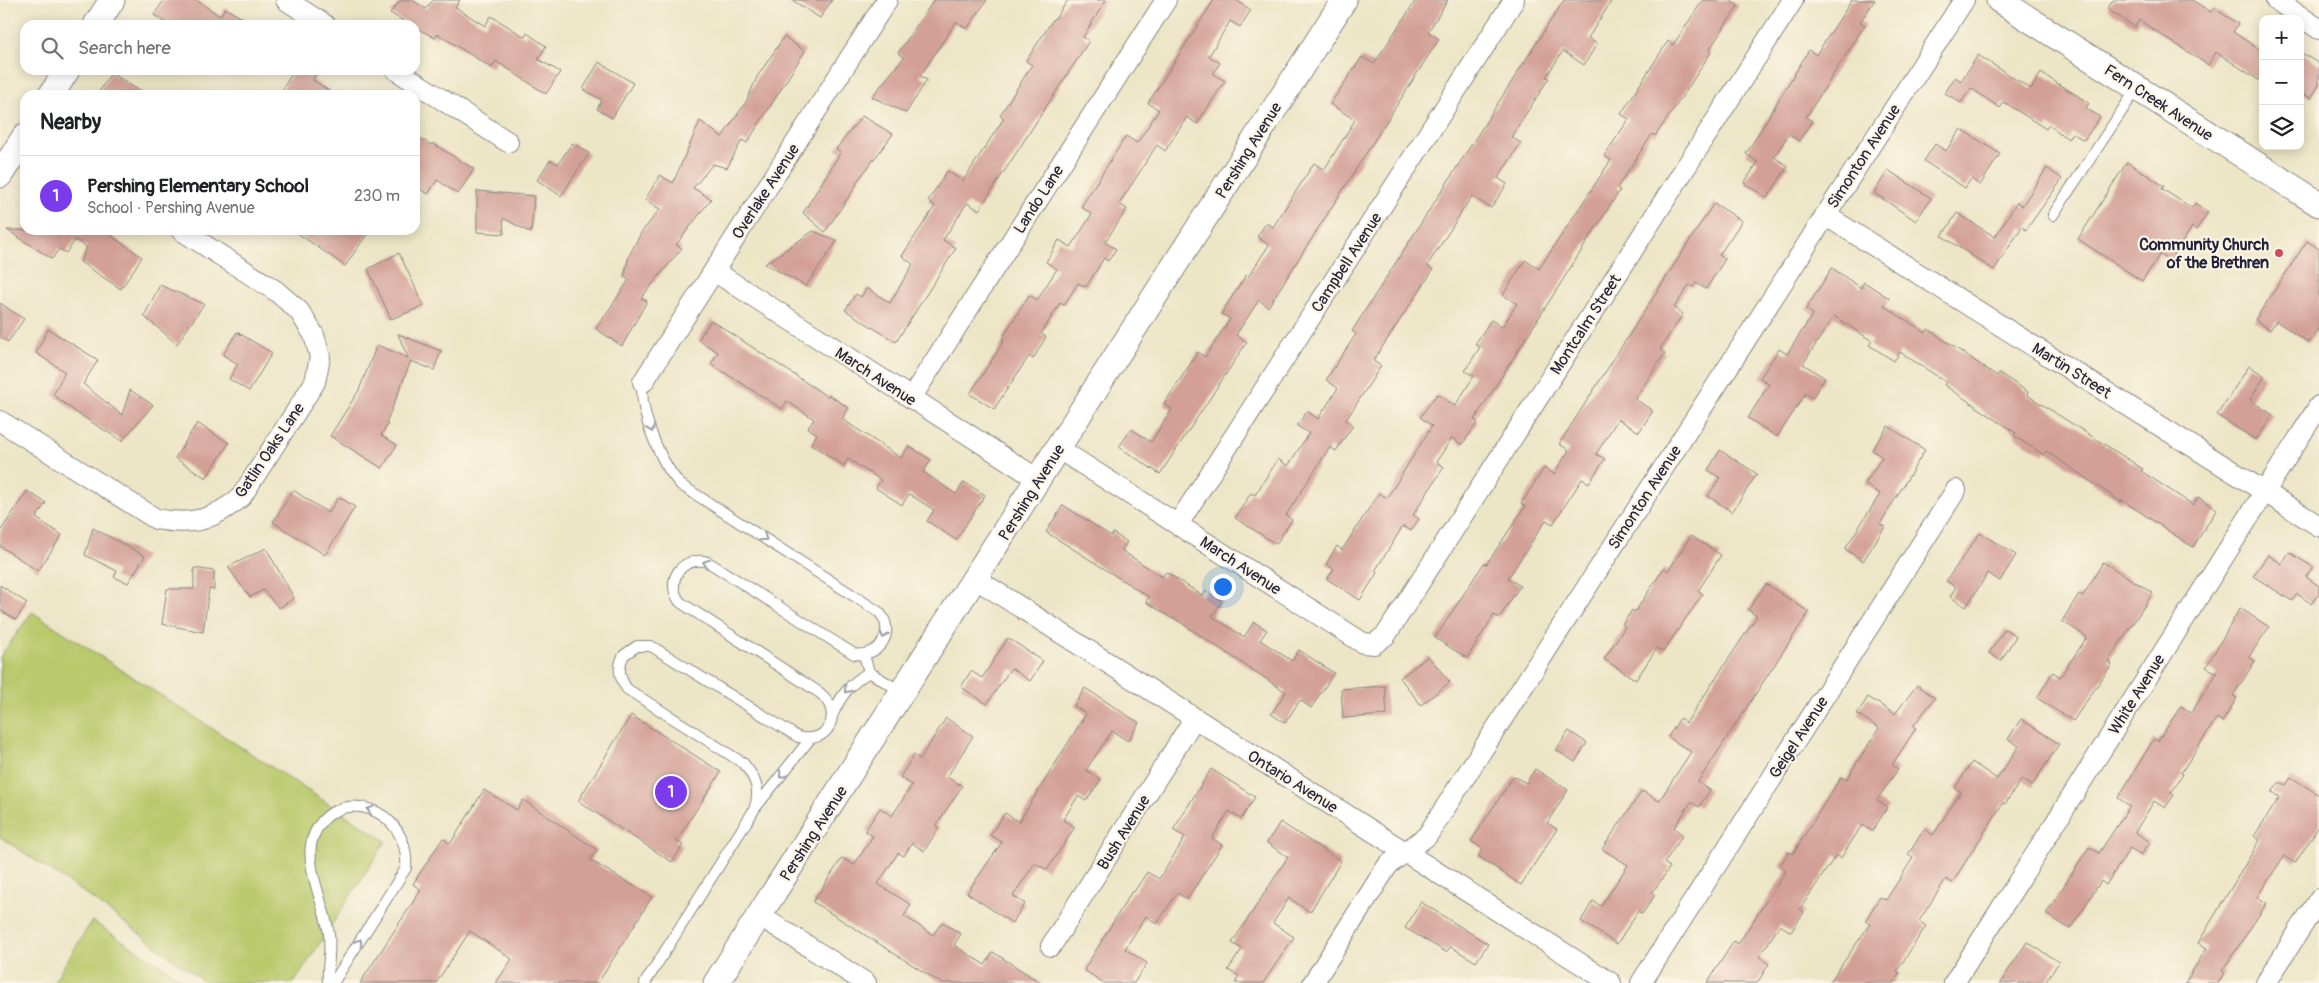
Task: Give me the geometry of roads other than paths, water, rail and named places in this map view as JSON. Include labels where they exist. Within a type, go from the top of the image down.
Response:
[{"type":"street","points":[[99,20],[112,0]]},
{"type":"street","points":[[286,0],[318,20]]},
{"type":"street","name":"Overlake Avenue","points":[[643,382],[887,0]]},
{"type":"street","name":"Lando Lane","points":[[911,398],[1166,0]]},
{"type":"street","name":"Pershing Avenue","points":[[716,983],[976,579],[1344,0]]},
{"type":"street","name":"Campbell Avenue","points":[[1178,524],[1514,0]]},
{"type":"street","name":"Montcalm Street","points":[[1374,644],[1386,635],[1793,0]]},
{"type":"street","name":"Simonton Avenue","points":[[1313,983],[1388,865],[1427,836],[1964,0]]},
{"type":"street","name":"Fern Creek Avenue","points":[[1999,0],[2319,204]]},
{"type":"street","points":[[2279,2],[2319,29]]},
{"type":"street","points":[[54,90],[64,75]]},
{"type":"street","points":[[404,75],[508,142]]},
{"type":"street","points":[[0,175],[20,144]]},
{"type":"street","name":"Martin Street","points":[[1825,215],[2319,526]]},
{"type":"street","name":"Gatlin Oaks Lane","points":[[0,422],[156,519],[178,523],[203,520],[225,511],[242,497],[314,382],[320,357],[314,335],[299,311],[276,291],[189,235]]},
{"type":"street","name":"March Avenue","points":[[714,271],[1038,480]]},
{"type":"street","name":"White Avenue","points":[[1954,983],[2319,406]]},
{"type":"street","name":"March Avenue","points":[[1059,449],[1363,643],[1374,644]]},
{"type":"street","name":"Geigel Avenue","points":[[1641,983],[1956,490]]},
{"type":"street","name":"Ontario Avenue","points":[[976,579],[1611,983]]},
{"type":"street","name":"Bush Avenue","points":[[1051,946],[1194,719]]},
{"type":"street","points":[[2266,983],[2319,899]]},
{"type":"street","points":[[760,916],[866,983]]},
{"type":"lane","points":[[2053,215],[2137,88]]},
{"type":"lane","points":[[643,382],[643,404],[652,432],[669,471],[681,485],[881,614],[886,626],[884,639],[877,649],[864,655],[848,651],[708,562],[692,561],[681,567],[674,576],[676,596],[686,608],[820,693],[830,702],[833,714]]},
{"type":"lane","points":[[754,810],[758,799],[758,788],[755,779],[743,763],[627,688],[620,672],[624,656],[637,646],[651,646],[791,734],[810,739]]},
{"type":"lane","points":[[864,655],[869,672],[902,693]]},
{"type":"lane","points":[[645,983],[754,810],[810,739],[826,730],[841,696],[858,678],[869,672]]},
{"type":"lane","points":[[328,983],[330,946],[311,860],[313,837],[323,822],[337,811],[348,807],[370,808],[391,820],[399,832],[406,850],[406,868],[333,983]]},
{"type":"place","name":"Community Church of the Brethren","points":[[2279,253]]},
{"type":"place","name":"Pershing Elementary School","points":[[671,792]]}]
